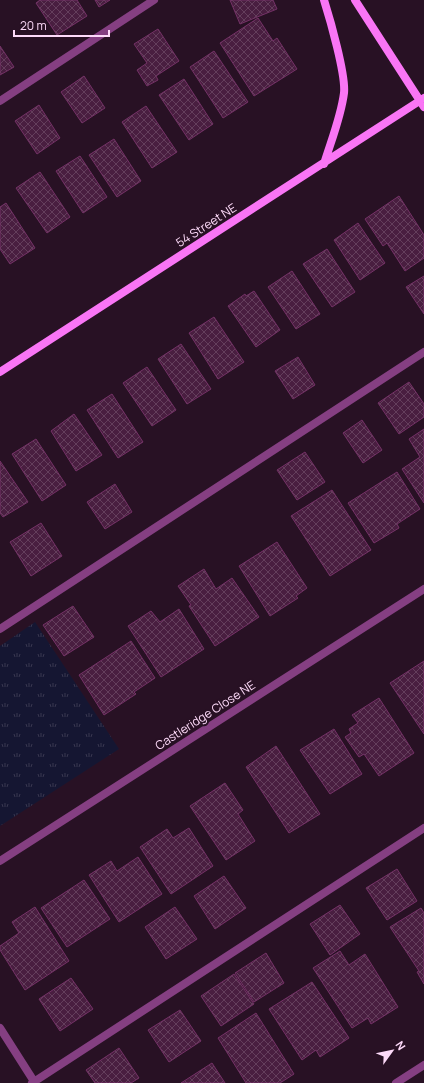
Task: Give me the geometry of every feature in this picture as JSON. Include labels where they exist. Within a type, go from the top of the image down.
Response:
[{"type":"street","points":[[0,101],[154,0]]},
{"type":"street","points":[[324,0],[340,66],[344,92],[339,116],[324,164]]},
{"type":"street","points":[[355,0],[423,102]]},
{"type":"street","name":"54 Street NE","points":[[0,372],[423,102]]},
{"type":"street","points":[[0,629],[424,352]]},
{"type":"street","name":"Castleridge Close NE","points":[[0,861],[424,590]]},
{"type":"street","points":[[0,1028],[33,1083],[424,828]]},
{"type":"street","points":[[396,1083],[424,1065]]},
{"type":"green space","points":[[35,622],[119,749],[0,826],[0,646]]},
{"type":"building","points":[[40,0],[77,0],[87,16],[57,35],[36,3]]},
{"type":"building","points":[[95,0],[110,0],[99,7]]},
{"type":"building","points":[[230,0],[273,0],[277,9],[240,24]]},
{"type":"building","points":[[258,18],[273,41],[277,38],[297,69],[254,96],[220,43]]},
{"type":"building","points":[[158,29],[179,61],[156,76],[158,80],[147,86],[137,70],[147,63],[134,44]]},
{"type":"building","points":[[0,46],[14,67],[0,75]]},
{"type":"building","points":[[214,51],[248,102],[223,118],[190,67]]},
{"type":"building","points":[[84,76],[105,108],[82,123],[61,92]]},
{"type":"building","points":[[184,79],[213,124],[189,140],[159,95]]},
{"type":"building","points":[[39,105],[60,138],[37,154],[15,121]]},
{"type":"building","points":[[146,106],[177,152],[152,168],[122,122]]},
{"type":"building","points":[[114,139],[141,181],[117,197],[89,155]]},
{"type":"building","points":[[80,156],[107,197],[83,213],[56,171]]},
{"type":"building","points":[[40,172],[70,217],[47,233],[16,188]]},
{"type":"building","points":[[399,196],[424,235],[424,258],[405,271],[387,243],[383,246],[365,219]]},
{"type":"building","points":[[6,203],[35,248],[10,264],[0,249],[0,207]]},
{"type":"building","points":[[358,223],[385,263],[360,280],[334,240]]},
{"type":"building","points":[[327,249],[355,292],[332,307],[303,264]]},
{"type":"building","points":[[292,271],[320,314],[296,329],[268,287]]},
{"type":"building","points":[[424,276],[424,314],[406,287]]},
{"type":"building","points":[[254,291],[280,330],[256,347],[228,306],[245,294],[246,296]]},
{"type":"building","points":[[214,317],[244,362],[218,379],[189,333]]},
{"type":"building","points":[[181,344],[211,389],[187,404],[158,359]]},
{"type":"building","points":[[298,357],[315,385],[293,399],[275,371]]},
{"type":"building","points":[[147,367],[176,410],[152,426],[123,383]]},
{"type":"building","points":[[409,382],[424,404],[424,417],[399,434],[378,403]]},
{"type":"building","points":[[112,394],[143,442],[118,458],[87,410]]},
{"type":"building","points":[[74,414],[102,455],[76,471],[51,431]]},
{"type":"building","points":[[362,420],[382,450],[363,463],[343,433]]},
{"type":"building","points":[[424,429],[424,503],[402,469],[420,457],[409,439]]},
{"type":"building","points":[[36,439],[66,485],[42,501],[12,454]]},
{"type":"building","points":[[305,452],[325,482],[297,500],[277,470]]},
{"type":"building","points":[[0,461],[28,502],[3,517],[0,513]]},
{"type":"building","points":[[397,472],[420,509],[397,524],[399,528],[374,543],[348,503]]},
{"type":"building","points":[[115,484],[132,512],[105,529],[87,502]]},
{"type":"building","points":[[332,490],[371,550],[330,576],[291,516]]},
{"type":"building","points":[[41,523],[62,556],[31,576],[10,542]]},
{"type":"building","points":[[277,542],[307,588],[296,596],[298,598],[270,616],[239,566]]},
{"type":"building","points":[[204,569],[216,589],[232,578],[259,617],[215,646],[178,586]]},
{"type":"building","points":[[73,606],[94,637],[64,656],[43,625]]},
{"type":"building","points":[[179,609],[204,649],[161,677],[128,626],[151,611],[160,622]]},
{"type":"building","points":[[131,641],[155,678],[134,692],[136,694],[104,715],[79,675]]},
{"type":"building","points":[[424,661],[424,734],[390,683]]},
{"type":"building","points":[[379,698],[414,753],[379,776],[364,754],[359,757],[345,737],[351,733],[349,729],[358,723],[352,715]]},
{"type":"building","points":[[334,729],[362,774],[330,794],[300,750]]},
{"type":"building","points":[[276,746],[320,814],[289,833],[246,767]]},
{"type":"building","points":[[225,783],[243,810],[238,814],[255,841],[226,860],[190,806]]},
{"type":"building","points":[[189,828],[213,866],[171,894],[140,847],[167,829],[173,838]]},
{"type":"building","points":[[138,857],[162,894],[119,922],[89,875],[111,861],[117,871]]},
{"type":"building","points":[[397,869],[417,901],[387,920],[366,888]]},
{"type":"building","points":[[224,876],[246,908],[215,929],[194,896]]},
{"type":"building","points":[[84,880],[110,919],[67,947],[41,908]]},
{"type":"building","points":[[340,905],[360,934],[330,955],[310,924]]},
{"type":"building","points":[[35,907],[69,961],[25,990],[0,950],[0,946],[19,933],[12,922]]},
{"type":"building","points":[[175,907],[197,939],[166,959],[145,927]]},
{"type":"building","points":[[421,908],[424,913],[424,984],[417,972],[419,971],[390,927]]},
{"type":"building","points":[[340,951],[349,965],[365,954],[398,1007],[371,1024],[368,1018],[352,1028],[313,968]]},
{"type":"building","points":[[266,953],[284,983],[254,1002],[235,973]]},
{"type":"building","points":[[234,974],[254,1004],[221,1026],[201,996]]},
{"type":"building","points":[[71,978],[93,1009],[60,1031],[39,999]]},
{"type":"building","points":[[312,982],[349,1038],[320,1057],[316,1050],[302,1060],[269,1009]]},
{"type":"building","points":[[180,1010],[201,1041],[169,1062],[148,1030]]},
{"type":"building","points":[[256,1013],[294,1074],[280,1083],[246,1083],[218,1038]]},
{"type":"building","points":[[119,1048],[139,1078],[131,1083],[95,1083],[86,1070]]},
{"type":"building","points":[[212,1063],[225,1083],[181,1083]]}]
